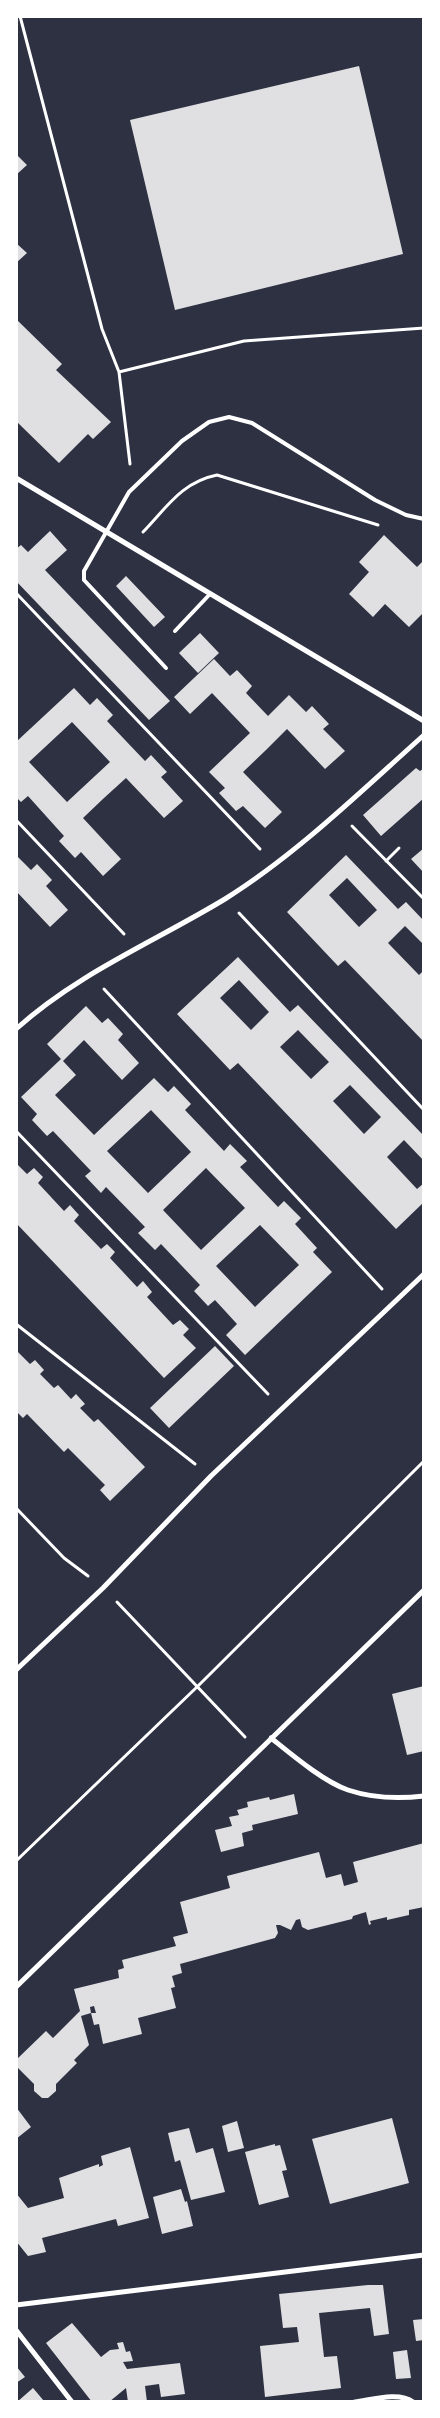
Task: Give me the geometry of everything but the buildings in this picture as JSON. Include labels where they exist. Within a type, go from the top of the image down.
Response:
[{"type":"street","points":[[16,478],[424,721]]},
{"type":"street","points":[[16,1029],[43,1005],[89,974],[225,898],[274,864],[338,812],[424,735]]},
{"type":"street","points":[[16,1670],[103,1588],[211,1476],[424,1274]]},
{"type":"street","points":[[16,1987],[424,1590]]},
{"type":"street","points":[[271,1738],[305,1766],[347,1790],[398,1799],[424,1796]]},
{"type":"street","points":[[16,2304],[424,2255]]},
{"type":"street","points":[[16,2330],[72,2402]]},
{"type":"street","points":[[355,2402],[389,2397],[409,2398],[413,2402]]},
{"type":"lane","points":[[166,668],[84,580],[84,571],[108,533],[129,492],[182,441],[209,422],[229,418],[252,423],[375,500],[406,515],[424,519]]},
{"type":"lane","points":[[175,631],[210,594]]},
{"type":"path","points":[[20,16],[102,329],[119,372],[130,454],[129,492]]},
{"type":"path","points":[[119,372],[244,341],[424,328]]},
{"type":"path","points":[[130,546],[183,489],[200,479],[217,475],[383,527]]},
{"type":"path","points":[[16,593],[274,864]]},
{"type":"path","points":[[338,812],[424,899]]},
{"type":"path","points":[[16,820],[137,947]]},
{"type":"path","points":[[386,861],[399,848]]},
{"type":"path","points":[[225,898],[424,1110]]},
{"type":"path","points":[[89,974],[394,1302]]},
{"type":"path","points":[[16,1131],[282,1409]]},
{"type":"path","points":[[16,1324],[211,1476]]},
{"type":"path","points":[[16,1861],[198,1686],[424,1461]]},
{"type":"path","points":[[16,1508],[64,1558],[103,1588],[258,1751]]}]
